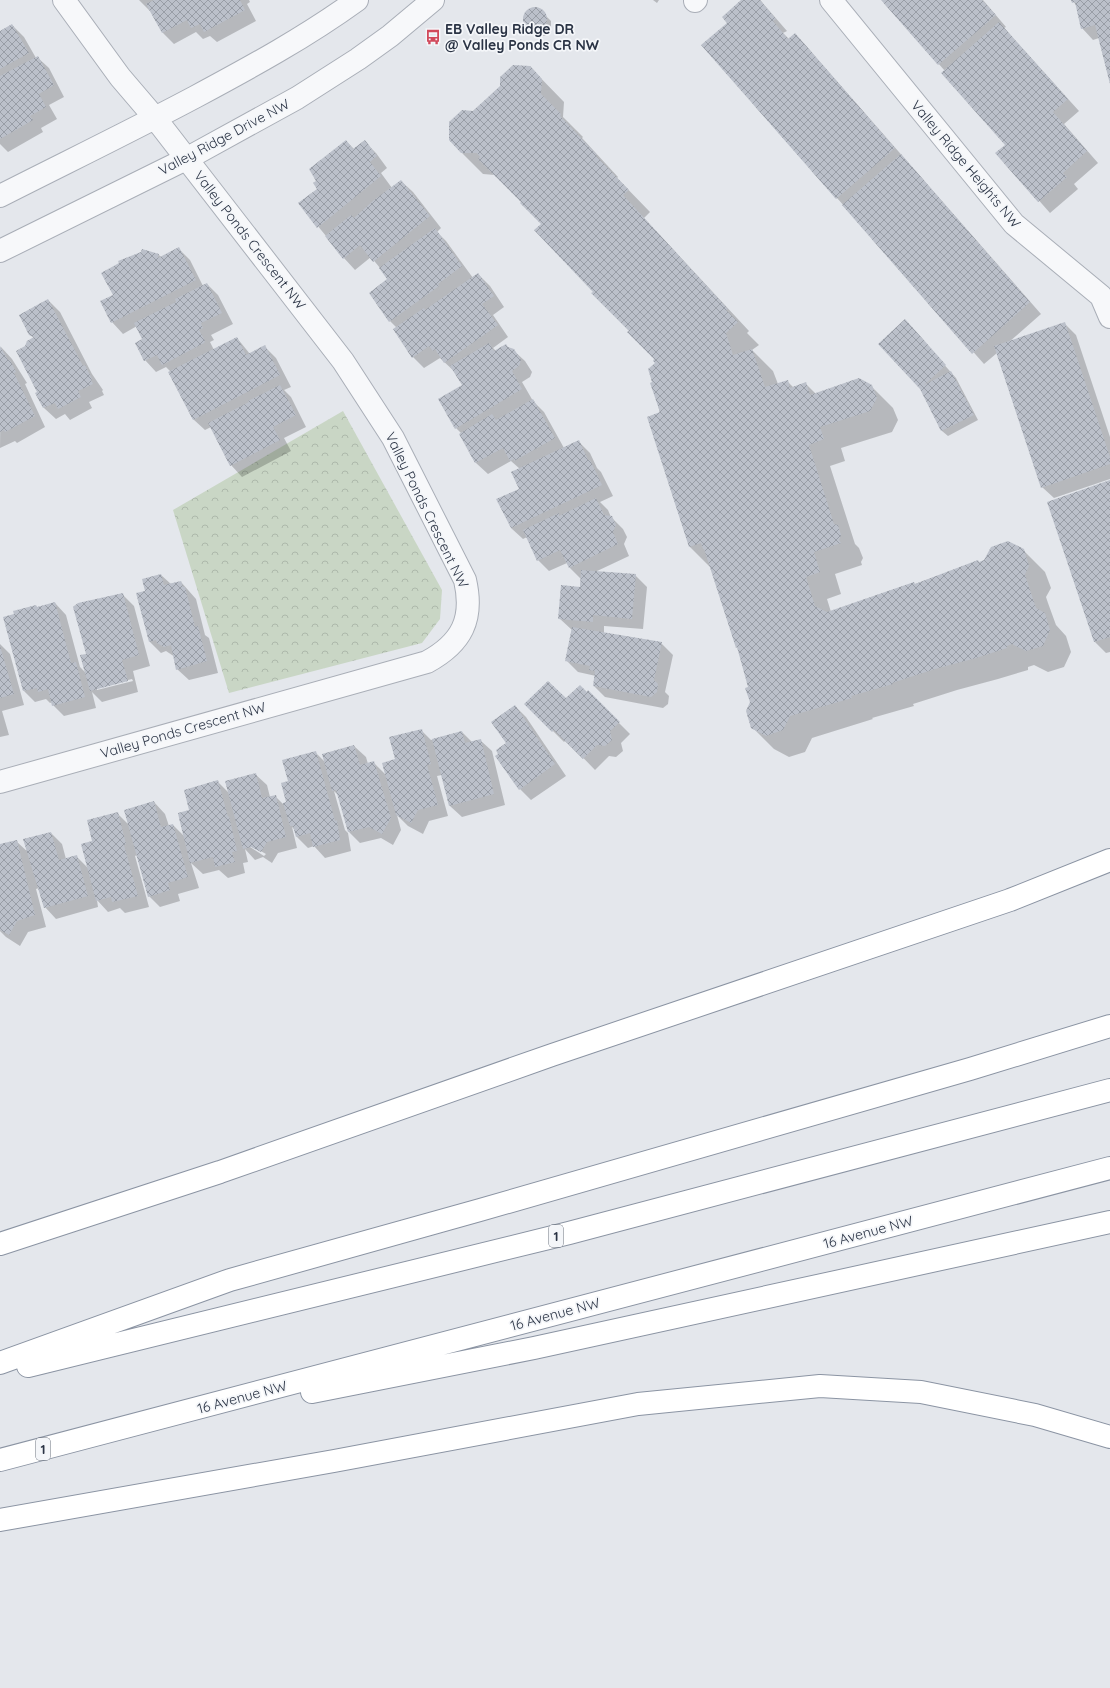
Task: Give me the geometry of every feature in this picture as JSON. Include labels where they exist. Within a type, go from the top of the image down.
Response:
[{"type":"highway","points":[[0,1244],[220,1172],[552,1055],[945,923],[1010,900],[1110,860]]},
{"type":"highway","points":[[0,1362],[230,1280],[480,1210],[963,1071],[1110,1026]]},
{"type":"highway","name":"1","points":[[0,1372],[569,1233],[1110,1090]]},
{"type":"highway","name":"16 Avenue NW","points":[[0,1460],[1110,1168]]},
{"type":"highway","points":[[85,1438],[534,1348],[1110,1222]]},
{"type":"highway","points":[[0,1520],[638,1404],[820,1386],[921,1392],[1035,1415],[1110,1437]]},
{"type":"street","name":"Valley Ponds Crescent NW","points":[[0,782],[427,662],[443,653],[459,634],[465,623],[469,609],[465,580],[393,438],[338,355],[155,118],[120,77],[64,0]]},
{"type":"street","points":[[0,196],[155,118],[258,63],[332,18],[357,0]]},
{"type":"street","name":"Valley Ridge Drive NW","points":[[0,251],[186,159],[297,98],[358,59],[390,36],[433,0]]},
{"type":"street","name":"Valley Ridge Heights NW","points":[[831,0],[1014,224],[1101,296],[1110,317]]},
{"type":"green space","points":[[343,411],[442,590],[440,619],[422,643],[229,693],[173,510]]},
{"type":"building","points":[[154,0],[240,0],[245,10],[204,32],[200,24],[191,28],[187,20],[162,33],[146,4]]},
{"type":"building","points":[[741,0],[760,0],[776,19],[773,21],[788,39],[795,33],[895,148],[836,199],[701,45],[727,23],[722,17]]},
{"type":"building","points":[[881,0],[982,0],[996,15],[938,65]]},
{"type":"building","points":[[1071,0],[1110,0],[1110,84],[1095,25],[1081,29],[1075,2],[1072,3]]},
{"type":"building","points":[[535,7],[543,11],[547,19],[543,27],[535,31],[527,27],[523,19],[527,11]]},
{"type":"building","points":[[999,22],[1068,99],[1053,112],[1087,151],[1063,173],[1067,177],[1038,202],[995,153],[1005,145],[941,73]]},
{"type":"building","points":[[12,24],[29,53],[0,69],[0,31]]},
{"type":"building","points":[[38,56],[54,85],[39,94],[46,107],[30,116],[33,120],[0,139],[0,76]]},
{"type":"building","points":[[513,65],[530,66],[542,79],[541,94],[561,114],[560,116],[597,155],[596,156],[629,190],[623,195],[728,309],[726,310],[738,322],[726,333],[733,355],[752,349],[765,387],[788,380],[790,388],[806,382],[810,395],[859,378],[872,385],[877,398],[870,411],[820,427],[824,439],[809,445],[834,524],[838,525],[841,535],[839,540],[841,543],[814,552],[820,572],[806,577],[815,606],[827,612],[914,582],[915,584],[978,560],[979,562],[984,560],[991,547],[1008,541],[1024,549],[1029,566],[1025,574],[1027,581],[1036,608],[1045,613],[1050,630],[1043,646],[1026,651],[1012,644],[1007,646],[1007,648],[851,696],[852,698],[790,716],[783,730],[766,736],[751,728],[746,711],[750,702],[745,688],[748,687],[737,647],[736,648],[704,549],[701,543],[689,547],[647,417],[660,412],[650,383],[652,382],[648,369],[655,363],[653,361],[654,359],[627,332],[629,331],[591,293],[593,292],[534,230],[541,224],[478,159],[480,157],[477,153],[461,153],[449,140],[449,122],[462,110],[473,111],[500,86],[500,77]]},
{"type":"building","points":[[346,140],[353,149],[365,140],[377,156],[370,162],[381,176],[317,228],[298,203],[317,189],[313,183],[316,181],[309,169]]},
{"type":"building","points":[[901,154],[1030,302],[972,354],[842,205]]},
{"type":"building","points":[[401,180],[430,216],[373,262],[360,245],[343,259],[325,236],[351,215],[354,218],[374,200]]},
{"type":"building","points":[[435,228],[462,266],[438,284],[439,286],[389,322],[369,293],[387,279],[379,268]]},
{"type":"building","points":[[179,247],[196,280],[111,323],[100,301],[113,295],[101,273],[119,263],[118,261],[141,252],[142,249],[159,254],[158,258]]},
{"type":"building","points":[[478,273],[494,296],[482,304],[498,325],[444,363],[435,349],[433,351],[429,346],[412,358],[393,329],[424,308],[425,310]]},
{"type":"building","points":[[207,283],[222,313],[201,323],[203,328],[199,330],[205,341],[204,343],[162,365],[157,355],[144,361],[135,343],[142,339],[134,323],[176,302],[175,299]]},
{"type":"building","points":[[48,299],[83,366],[85,365],[93,384],[78,391],[81,397],[58,409],[55,403],[43,408],[35,393],[37,392],[16,351],[25,346],[27,341],[34,337],[29,335],[19,315]]},
{"type":"building","points":[[905,319],[946,365],[924,385],[951,371],[974,415],[941,431],[920,389],[878,344]]},
{"type":"building","points":[[1065,322],[1110,457],[1110,464],[1041,488],[994,346]]},
{"type":"building","points":[[237,337],[246,355],[265,345],[280,375],[193,420],[168,372]]},
{"type":"building","points":[[489,343],[494,351],[506,344],[508,347],[514,349],[521,360],[519,366],[512,371],[522,389],[455,429],[438,399],[462,385],[450,366]]},
{"type":"building","points":[[0,346],[16,372],[14,373],[35,416],[5,432],[4,430],[0,432]]},
{"type":"building","points":[[280,385],[296,415],[273,427],[280,440],[230,466],[208,423]]},
{"type":"building","points":[[533,399],[555,438],[514,461],[514,459],[510,461],[503,448],[475,463],[459,434],[492,414],[496,420]]},
{"type":"building","points":[[579,440],[602,485],[511,528],[496,499],[519,489],[511,472]]},
{"type":"building","points":[[1110,480],[1110,637],[1094,642],[1047,502]]},
{"type":"building","points":[[596,498],[604,515],[612,516],[616,525],[613,532],[618,544],[569,568],[560,550],[537,561],[523,530],[559,513],[559,516]]},
{"type":"building","points":[[581,570],[636,574],[632,619],[593,615],[593,622],[558,619],[561,585],[580,587]]},
{"type":"building","points":[[161,574],[164,585],[181,581],[183,587],[185,587],[195,627],[198,626],[207,661],[176,670],[171,645],[164,647],[157,643],[156,640],[149,642],[136,593],[145,591],[142,579]]},
{"type":"building","points":[[123,593],[139,655],[122,660],[128,681],[90,691],[80,655],[86,654],[73,607],[78,603]]},
{"type":"building","points":[[55,602],[71,663],[76,662],[85,697],[52,706],[48,689],[38,692],[37,688],[23,691],[3,617],[14,614],[13,611]]},
{"type":"building","points":[[572,627],[662,642],[654,680],[658,684],[657,692],[651,697],[593,686],[595,671],[589,670],[590,666],[565,661]]},
{"type":"building","points":[[0,646],[14,694],[0,698]]},
{"type":"building","points":[[548,681],[566,698],[580,685],[587,692],[588,690],[620,722],[610,731],[612,740],[605,746],[597,745],[583,759],[554,730],[552,732],[524,704]]},
{"type":"building","points":[[515,705],[555,764],[519,790],[495,756],[498,754],[496,750],[506,743],[491,722]]},
{"type":"building","points":[[422,729],[431,764],[427,765],[438,805],[418,810],[411,823],[396,815],[382,763],[395,759],[389,737]]},
{"type":"building","points":[[462,731],[465,743],[481,739],[494,794],[449,806],[432,739]]},
{"type":"building","points":[[354,745],[360,765],[374,761],[391,818],[382,834],[369,827],[348,832],[336,790],[332,791],[322,754]]},
{"type":"building","points":[[316,751],[335,821],[337,820],[340,840],[313,847],[310,833],[296,837],[293,826],[290,826],[283,803],[286,802],[281,783],[288,781],[282,760]]},
{"type":"building","points":[[256,773],[262,798],[276,795],[286,837],[267,842],[261,852],[251,847],[243,849],[225,781]]},
{"type":"building","points":[[218,780],[228,817],[229,816],[237,851],[232,852],[235,862],[215,867],[213,857],[190,863],[178,813],[189,810],[184,790]]},
{"type":"building","points":[[154,801],[161,827],[173,824],[188,877],[168,883],[170,890],[148,897],[124,810]]},
{"type":"building","points":[[118,812],[126,844],[124,845],[138,896],[112,902],[111,897],[96,901],[81,844],[92,841],[87,820]]},
{"type":"building","points":[[51,832],[59,860],[77,855],[88,896],[44,908],[23,839]]},
{"type":"building","points":[[17,840],[35,915],[17,921],[9,935],[0,930],[0,844]]},
{"type":"place","name":"EB Valley Ridge DR @ Valley Ponds CR NW","points":[[433,37]]}]
